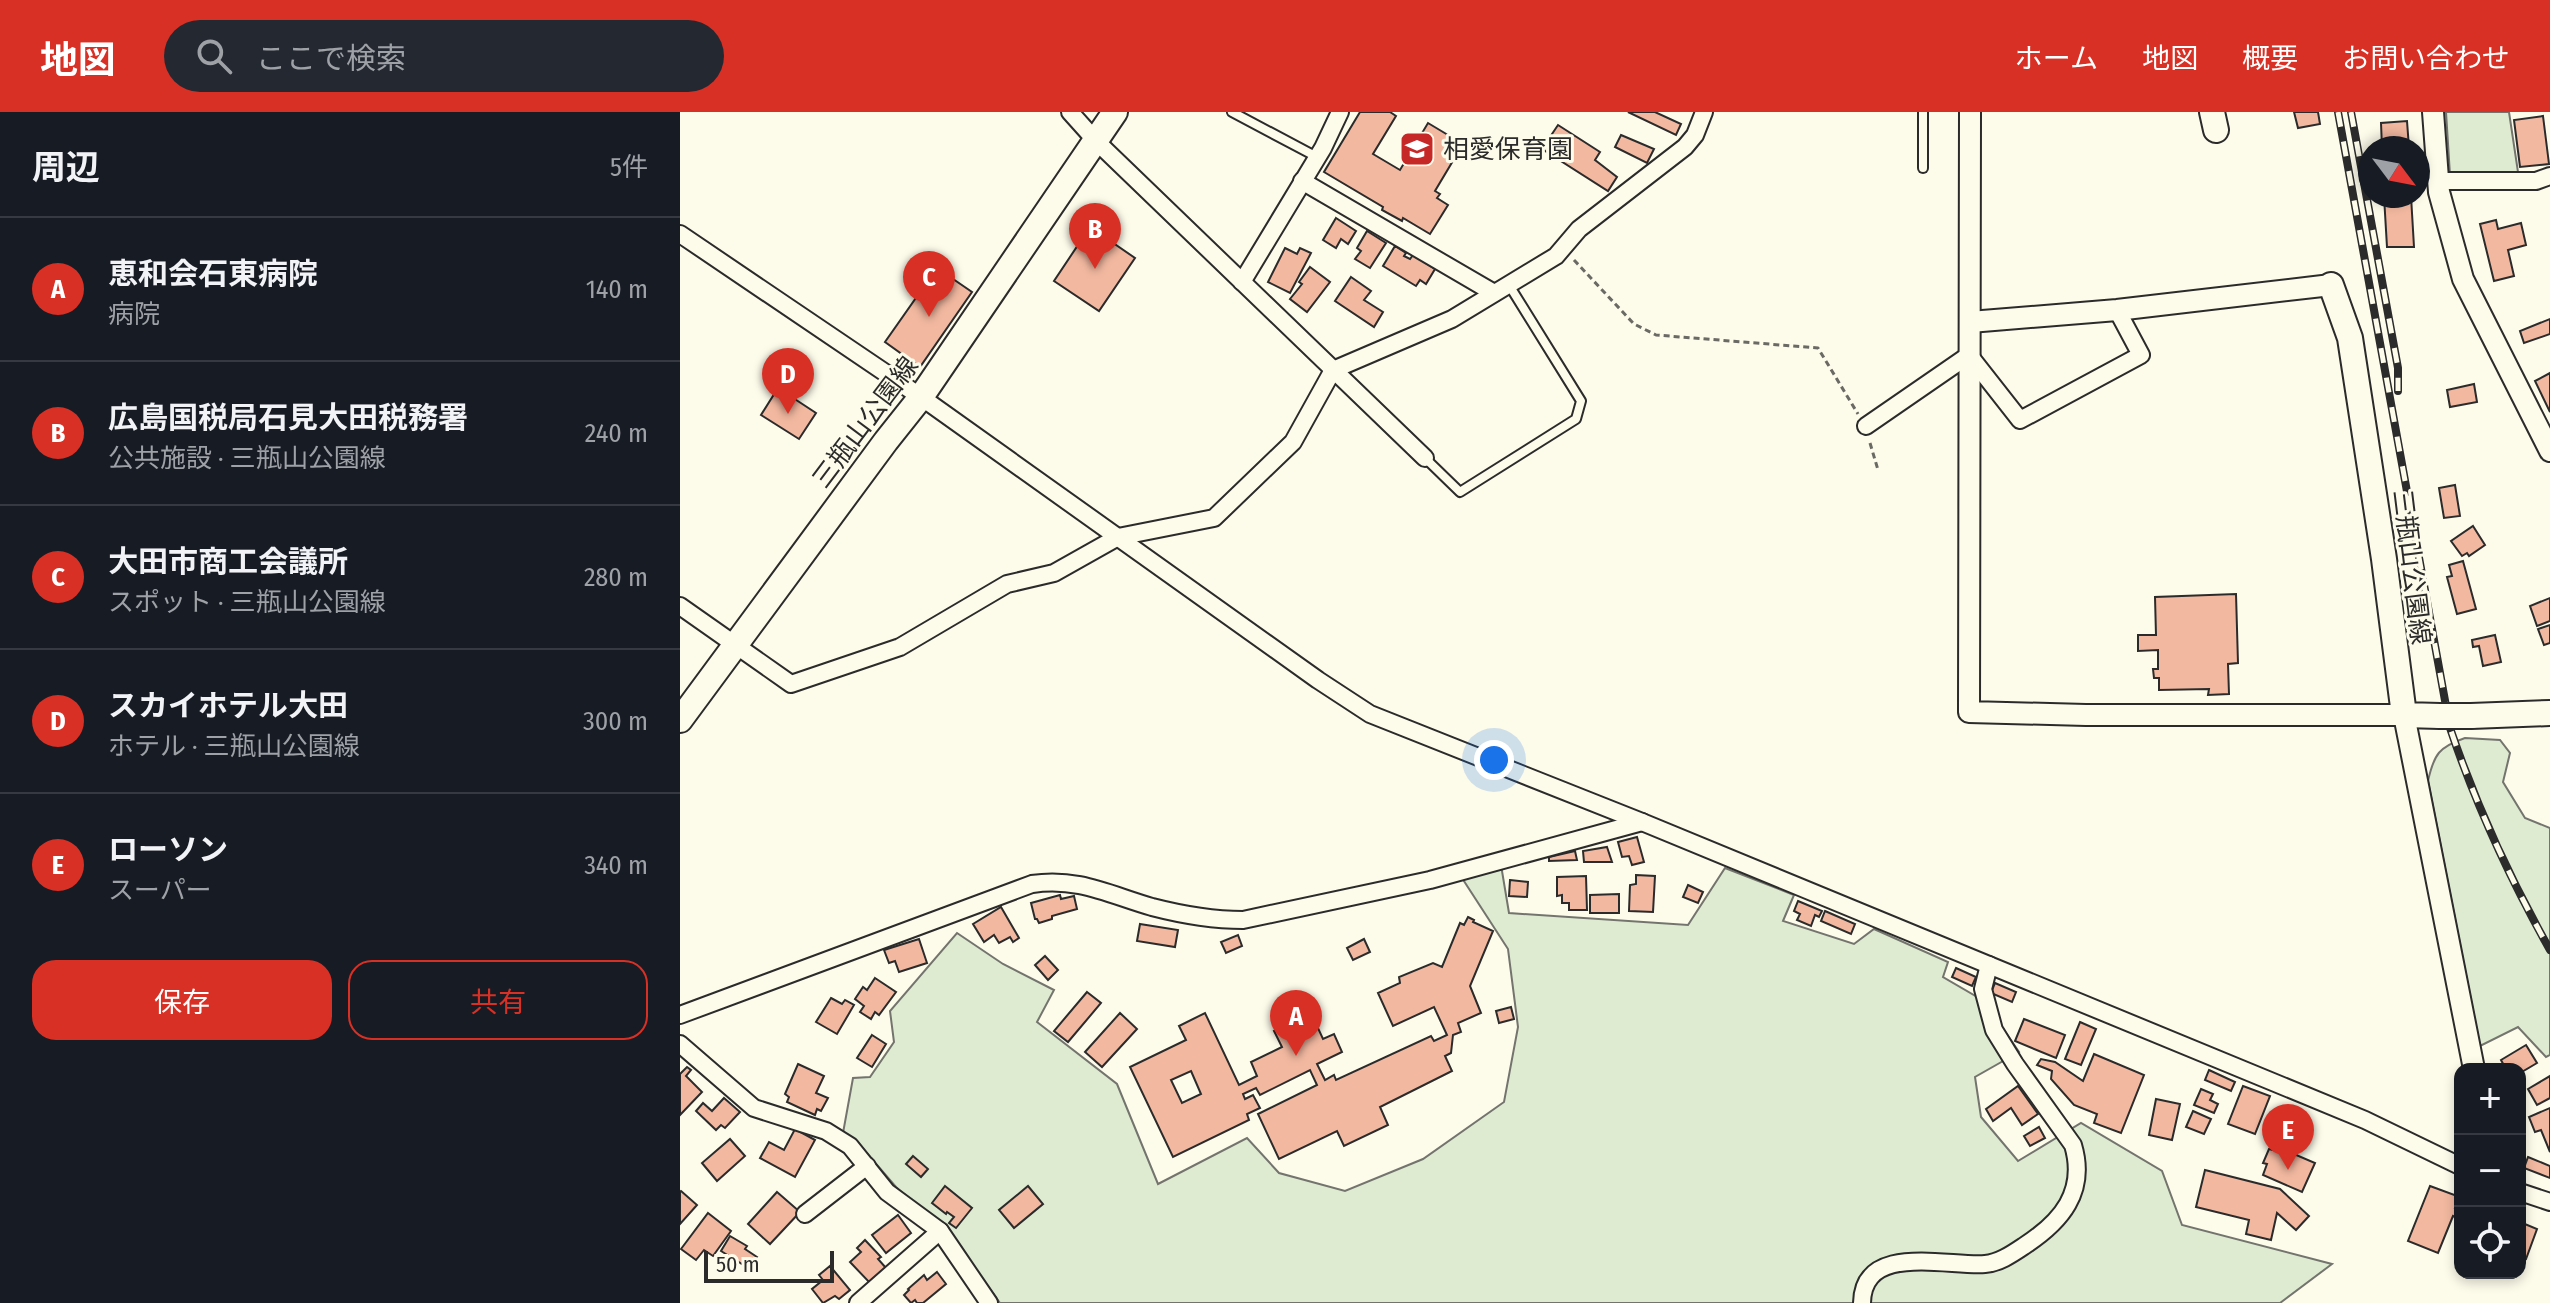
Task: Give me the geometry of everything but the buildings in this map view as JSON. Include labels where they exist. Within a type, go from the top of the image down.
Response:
[{"type":"main road","name":"三瓶山公園線","points":[[680,720],[921,397],[1115,112]]},
{"type":"main road","name":"三瓶山公園線","points":[[2331,285],[2350,338],[2404,715]]},
{"type":"main road","points":[[2404,715],[2550,713]]},
{"type":"street","points":[[1070,112],[1096,141],[1425,458]]},
{"type":"street","points":[[1242,282],[1317,157],[1340,112]]},
{"type":"street","points":[[680,606],[791,684],[900,647],[1007,584],[1054,573],[1118,537],[1214,518],[1293,442],[1333,370],[1452,319],[1556,256],[1579,229],[1685,147],[1695,135],[1704,112]]},
{"type":"street","points":[[1970,112],[1969,712],[2404,715],[2473,1063]]},
{"type":"street","points":[[2433,112],[2439,192],[2463,279],[2550,451]]},
{"type":"street","points":[[2438,181],[2536,181],[2550,176]]},
{"type":"street","points":[[1302,181],[1501,289]]},
{"type":"street","points":[[680,234],[921,397],[1370,714],[1642,822],[2365,1120],[2454,1163]]},
{"type":"street","points":[[1970,322],[2117,310],[2331,285]]},
{"type":"street","points":[[1969,355],[2020,420],[2141,355],[2117,310]]},
{"type":"street","points":[[1866,426],[1969,355]]},
{"type":"street","points":[[680,1015],[1032,884],[1048,881],[1097,887],[1151,906],[1213,920],[1243,920],[1430,880],[1642,822]]},
{"type":"street","points":[[1862,1303],[1867,1278],[1903,1262],[1986,1264],[2006,1258],[2040,1236],[2061,1217],[2072,1196],[2077,1160],[2073,1145],[1994,1030],[1983,989],[1989,965]]},
{"type":"street","points":[[680,1044],[754,1108],[826,1131],[850,1146],[887,1192],[940,1231],[989,1303]]},
{"type":"street","points":[[805,1214],[867,1166]]},
{"type":"street","points":[[2526,1194],[2550,1202]]},
{"type":"street","points":[[858,1303],[940,1231]]},
{"type":"lane","points":[[1232,112],[1317,157]]},
{"type":"lane","points":[[1923,112],[1923,168]]},
{"type":"lane","points":[[1425,458],[1460,492],[1576,419],[1581,401],[1501,289]]},
{"type":"path","points":[[1563,248],[1634,324],[1656,335],[1818,348],[1866,426],[1878,470]]},
{"type":"green space","points":[[2446,112],[2509,112],[2518,172],[2450,175]]},
{"type":"green space","points":[[2465,738],[2500,740],[2510,753],[2503,782],[2525,818],[2550,828],[2550,1055],[2546,1057],[2518,1027],[2480,1046],[2428,781],[2433,764],[2443,748]]},
{"type":"green space","points":[[1501,865],[1509,913],[1688,925],[1725,868],[1794,895],[1783,921],[1854,944],[1874,929],[1948,962],[1943,977],[1984,1001],[2019,1052],[1975,1077],[1981,1117],[2018,1161],[2081,1123],[2162,1171],[2182,1225],[2332,1264],[2280,1303],[1000,1303],[958,1245],[896,1187],[859,1144],[843,1133],[853,1078],[870,1077],[894,1042],[890,1011],[957,933],[1003,964],[1054,990],[1037,1022],[1117,1084],[1158,1184],[1247,1138],[1279,1173],[1345,1191],[1423,1159],[1504,1102],[1518,1027],[1508,949],[1462,878]]},
{"type":"railway","points":[[2338,112],[2450,728],[2495,841],[2550,950]]},
{"type":"railway","points":[[2351,112],[2398,368],[2398,391]]},
{"type":"place","name":"相愛保育園","points":[[1417,149]]},
{"type":"place","name":"広島国税局石見大田税務署","points":[[1095,269]]},
{"type":"place","name":"大田市商工会議所","points":[[929,317]]},
{"type":"place","name":"スカイホテル大田","points":[[788,414]]},
{"type":"place","name":"恵和会石東病院","points":[[1296,1056]]},
{"type":"place","name":"ローソン","points":[[2288,1170]]}]
